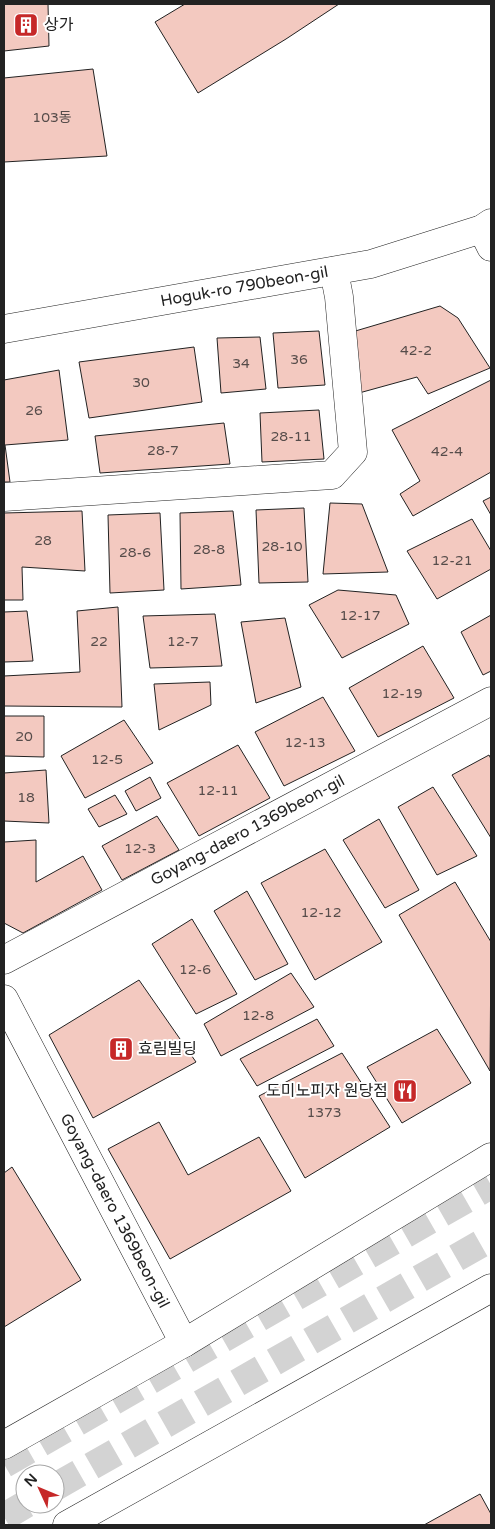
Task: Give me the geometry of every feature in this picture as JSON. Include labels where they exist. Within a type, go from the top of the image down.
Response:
[{"type":"street","name":"Hoguk-ro 790beon-gil","points":[[4,329],[371,264],[488,233]]},
{"type":"street","points":[[4,497],[332,475],[353,452],[339,298],[334,270]]},
{"type":"street","name":"Goyang-daero 1369beon-gil","points":[[4,960],[491,701]]},
{"type":"street","name":"Goyang-daero 1369beon-gil","points":[[4,999],[184,1343]]},
{"type":"street","points":[[4,1445],[184,1343],[491,1157]]},
{"type":"street","points":[[66,1525],[491,1288]]},
{"type":"building","name":"상가","points":[[4,4],[48,4],[49,46],[4,51]]},
{"type":"building","points":[[185,4],[339,4],[198,93],[155,22]]},
{"type":"building","points":[[93,69],[107,156],[4,162],[4,78]]},
{"type":"building","points":[[440,306],[458,318],[490,368],[428,394],[417,377],[359,393],[352,332]]},
{"type":"building","points":[[319,331],[325,385],[278,388],[273,333]]},
{"type":"building","points":[[260,337],[266,389],[221,393],[217,338]]},
{"type":"building","points":[[194,347],[202,402],[89,418],[79,362]]},
{"type":"building","points":[[59,370],[68,440],[5,445],[10,482],[4,482],[4,380]]},
{"type":"building","points":[[491,380],[491,472],[413,516],[400,494],[420,481],[392,430]]},
{"type":"building","points":[[319,410],[324,459],[262,462],[260,413]]},
{"type":"building","points":[[224,423],[230,464],[100,473],[95,436]]},
{"type":"building","points":[[491,497],[491,515],[483,501]]},
{"type":"building","points":[[330,503],[362,504],[388,572],[323,574]]},
{"type":"building","points":[[304,508],[308,582],[259,583],[256,510]]},
{"type":"building","points":[[82,511],[85,571],[22,567],[23,600],[4,600],[4,513]]},
{"type":"building","points":[[233,511],[241,585],[181,589],[180,513]]},
{"type":"building","points":[[160,513],[164,590],[110,593],[108,515]]},
{"type":"building","points":[[472,519],[491,551],[491,569],[437,599],[407,551]]},
{"type":"building","points":[[338,590],[396,595],[409,624],[342,658],[309,605]]},
{"type":"building","points":[[118,607],[122,707],[4,706],[4,676],[80,672],[77,611]]},
{"type":"building","points":[[27,611],[33,661],[4,662],[4,612]]},
{"type":"building","points":[[215,614],[222,666],[150,668],[143,616]]},
{"type":"building","points":[[491,615],[491,671],[483,675],[461,632]]},
{"type":"building","points":[[285,618],[301,687],[256,703],[241,622]]},
{"type":"building","points":[[423,646],[454,698],[378,737],[349,688]]},
{"type":"building","points":[[210,682],[211,705],[159,730],[154,684]]},
{"type":"building","points":[[323,697],[355,751],[284,786],[255,732]]},
{"type":"building","points":[[4,716],[44,716],[44,757],[4,756]]},
{"type":"building","points":[[124,720],[153,763],[85,798],[61,756]]},
{"type":"building","points":[[238,745],[270,798],[199,836],[167,783]]},
{"type":"building","points":[[489,755],[491,759],[491,838],[452,775]]},
{"type":"building","points":[[46,770],[49,823],[4,821],[4,773]]},
{"type":"building","points":[[150,777],[161,798],[136,811],[125,791]]},
{"type":"building","points":[[433,787],[477,856],[437,875],[398,807]]},
{"type":"building","points":[[115,795],[127,814],[99,827],[88,809]]},
{"type":"building","points":[[157,816],[179,850],[122,880],[102,846]]},
{"type":"building","points":[[379,819],[419,890],[385,908],[343,840]]},
{"type":"building","points":[[36,840],[36,882],[83,856],[102,890],[23,933],[4,923],[4,842]]},
{"type":"building","points":[[325,849],[382,942],[315,980],[261,883]]},
{"type":"building","points":[[455,882],[491,942],[490,1071],[399,915]]},
{"type":"building","points":[[247,891],[288,964],[255,980],[214,911]]},
{"type":"building","points":[[192,919],[237,994],[196,1014],[152,944]]},
{"type":"building","points":[[291,973],[314,1007],[221,1056],[204,1024]]},
{"type":"building","name":"효림빌딩","points":[[139,980],[196,1062],[93,1118],[49,1035]]},
{"type":"building","points":[[317,1019],[334,1046],[257,1086],[240,1059]]},
{"type":"building","points":[[437,1029],[471,1083],[402,1123],[367,1067]]},
{"type":"building","points":[[342,1053],[390,1127],[305,1178],[259,1096]]},
{"type":"building","points":[[159,1122],[188,1175],[259,1137],[291,1191],[170,1259],[108,1149]]},
{"type":"building","points":[[12,1167],[81,1280],[4,1327],[4,1173]]},
{"type":"building","points":[[480,1494],[491,1514],[491,1525],[424,1525]]},
{"type":"tunnel","points":[[4,1464],[491,1185]]},
{"type":"tunnel","points":[[65,1481],[491,1238]]},
{"type":"tunnel","points":[[4,1517],[15,1510]]},
{"type":"place","name":"상가","points":[[26,25]]},
{"type":"place","name":"효림빌딩","points":[[121,1049]]},
{"type":"place","name":"도미노피자 원당점","points":[[405,1091]]}]
